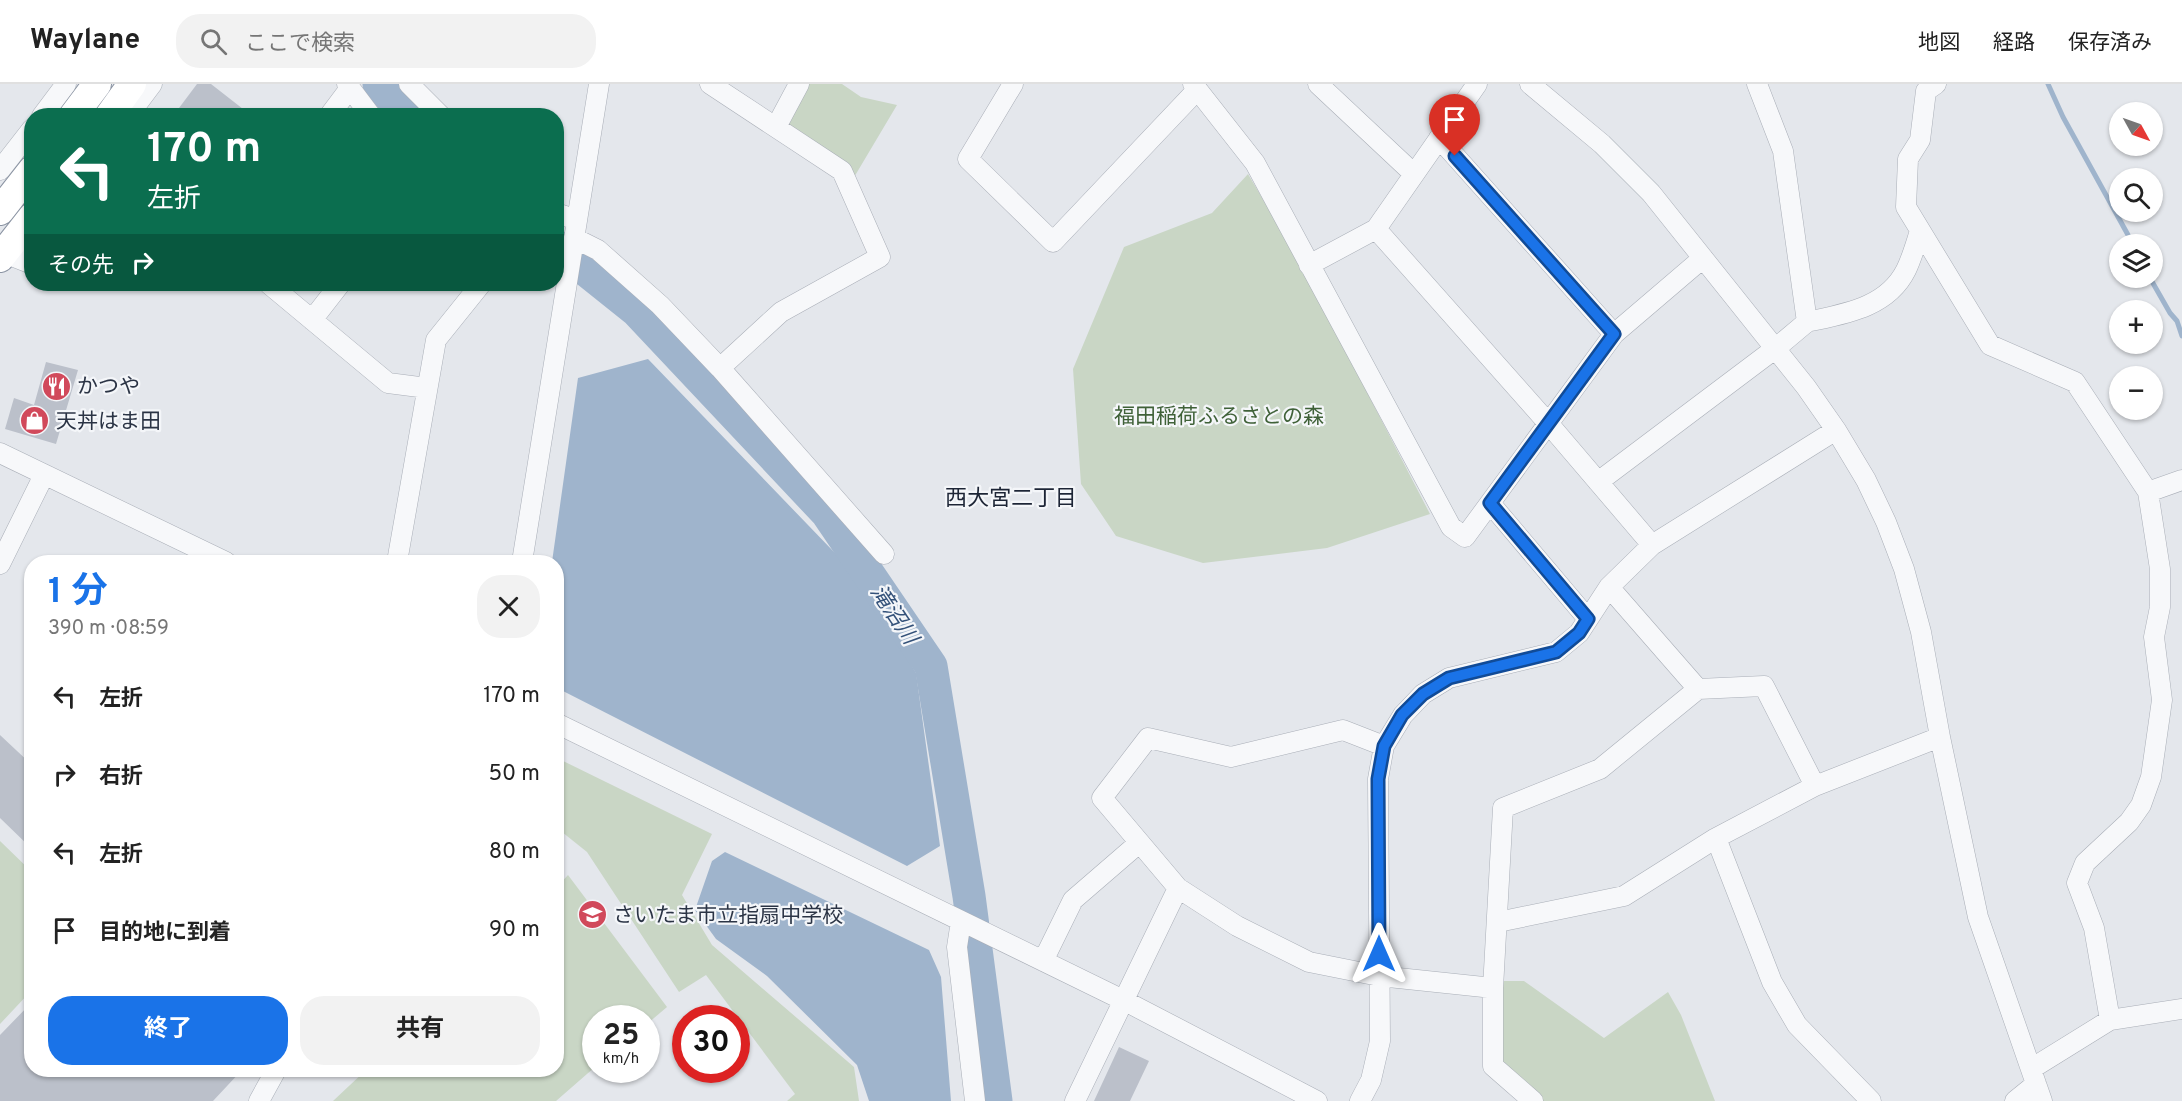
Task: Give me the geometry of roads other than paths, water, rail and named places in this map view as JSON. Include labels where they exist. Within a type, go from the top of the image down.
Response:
[{"type":"highway","points":[[79,108],[97,84]]},
{"type":"highway","points":[[118,108],[146,84]]},
{"type":"highway","points":[[0,212],[24,180]]},
{"type":"highway","points":[[2,255],[24,227]]},
{"type":"street","points":[[48,108],[66,84]]},
{"type":"street","points":[[132,108],[146,84]]},
{"type":"street","points":[[409,84],[433,108]]},
{"type":"street","points":[[564,278],[574,235],[598,84]]},
{"type":"street","points":[[710,84],[842,171],[880,257],[781,312],[720,368]]},
{"type":"street","points":[[776,127],[799,84]]},
{"type":"street","points":[[1013,84],[968,159],[1053,242],[1195,87],[1255,163],[1451,528],[1465,537],[1614,334],[1703,258]]},
{"type":"street","points":[[1318,84],[1414,174]]},
{"type":"street","points":[[1309,265],[1376,229],[1477,84]]},
{"type":"street","points":[[1530,84],[1624,164],[1651,193],[1776,348],[1836,430],[1866,480],[1886,522],[1904,569],[1921,632],[1978,917],[2036,1085]]},
{"type":"street","points":[[1757,84],[1783,151],[1807,322]]},
{"type":"street","points":[[1936,84],[1926,91],[1920,140],[1908,159],[1905,207],[1990,345],[2074,382],[2148,492],[2160,569],[2160,606],[2154,637],[2162,700],[2151,777],[2141,804],[2129,822],[2085,863],[2077,883],[2094,928],[2110,1020]]},
{"type":"street","points":[[334,108],[349,86],[365,108]]},
{"type":"street","points":[[1439,138],[1614,334]]},
{"type":"street","points":[[0,170],[24,139]]},
{"type":"street","points":[[564,223],[574,235],[598,250],[660,305],[720,368],[884,554]]},
{"type":"street","points":[[1376,229],[1548,423],[1652,545]]},
{"type":"street","points":[[1598,482],[1776,348],[1807,322],[1869,306],[1891,291],[1906,271],[1920,231]]},
{"type":"street","points":[[2,255],[24,262]]},
{"type":"street","points":[[277,291],[388,383],[427,388]]},
{"type":"street","points":[[312,320],[335,291]]},
{"type":"street","points":[[398,555],[436,340],[475,291]]},
{"type":"street","points":[[523,555],[562,291]]},
{"type":"street","points":[[1360,1101],[1371,1080],[1380,1041],[1378,779],[1384,746],[1402,715],[1423,694],[1449,678],[1556,652],[1579,633],[1609,587],[1652,545],[1836,430]]},
{"type":"street","points":[[0,453],[211,555]]},
{"type":"street","points":[[0,564],[44,475]]},
{"type":"street","points":[[2148,492],[2182,480]]},
{"type":"street","points":[[1490,503],[1588,619]]},
{"type":"street","points":[[1609,587],[1698,689]]},
{"type":"street","points":[[1533,1101],[1493,1065],[1493,988],[1503,808],[1600,769],[1698,689],[1764,686],[1815,786]]},
{"type":"street","points":[[564,727],[1125,1001],[1317,1101]]},
{"type":"street","points":[[1384,746],[1343,730],[1231,757],[1148,738],[1102,798],[1178,888],[1237,926],[1309,962],[1379,976],[1493,988]]},
{"type":"street","points":[[1498,922],[1624,896],[1716,838],[1815,786],[1940,736]]},
{"type":"street","points":[[1716,838],[1772,982],[1797,1025],[1871,1101]]},
{"type":"street","points":[[1043,961],[1073,900],[1139,843]]},
{"type":"street","points":[[1074,1101],[1125,1001],[1178,888]]},
{"type":"street","points":[[969,925],[957,947],[975,1101]]},
{"type":"street","points":[[2015,1101],[2110,1020],[2181,1010]]},
{"type":"street","points":[[259,1101],[272,1077]]},
{"type":"water","points":[[648,359],[861,580],[916,673],[940,846],[907,866],[564,692],[564,555],[553,555],[578,378]]},
{"type":"water","points":[[725,852],[929,950],[941,977],[951,1101],[869,1101],[857,1065],[767,976],[716,939],[695,910],[712,861]]},
{"type":"waterway","name":"滝沼川","points":[[379,84],[400,108]]},
{"type":"waterway","points":[[2048,84],[2063,117],[2127,234]]},
{"type":"waterway","name":"滝沼川","points":[[564,252],[636,310],[827,513],[931,666],[969,896],[996,1101]]},
{"type":"waterway","points":[[2156,288],[2177,321],[2182,336]]},
{"type":"place","name":"かつや","points":[[56,386]]},
{"type":"place","name":"天丼はま田","points":[[35,421]]},
{"type":"place","name":"さいたま市立指扇中学校","points":[[592,915]]},
{"type":"district","name":"西大宮二丁目","points":[[1011,497]]},
{"type":"park label","name":"福田稲荷ふるさとの森","points":[[1219,416]]}]
